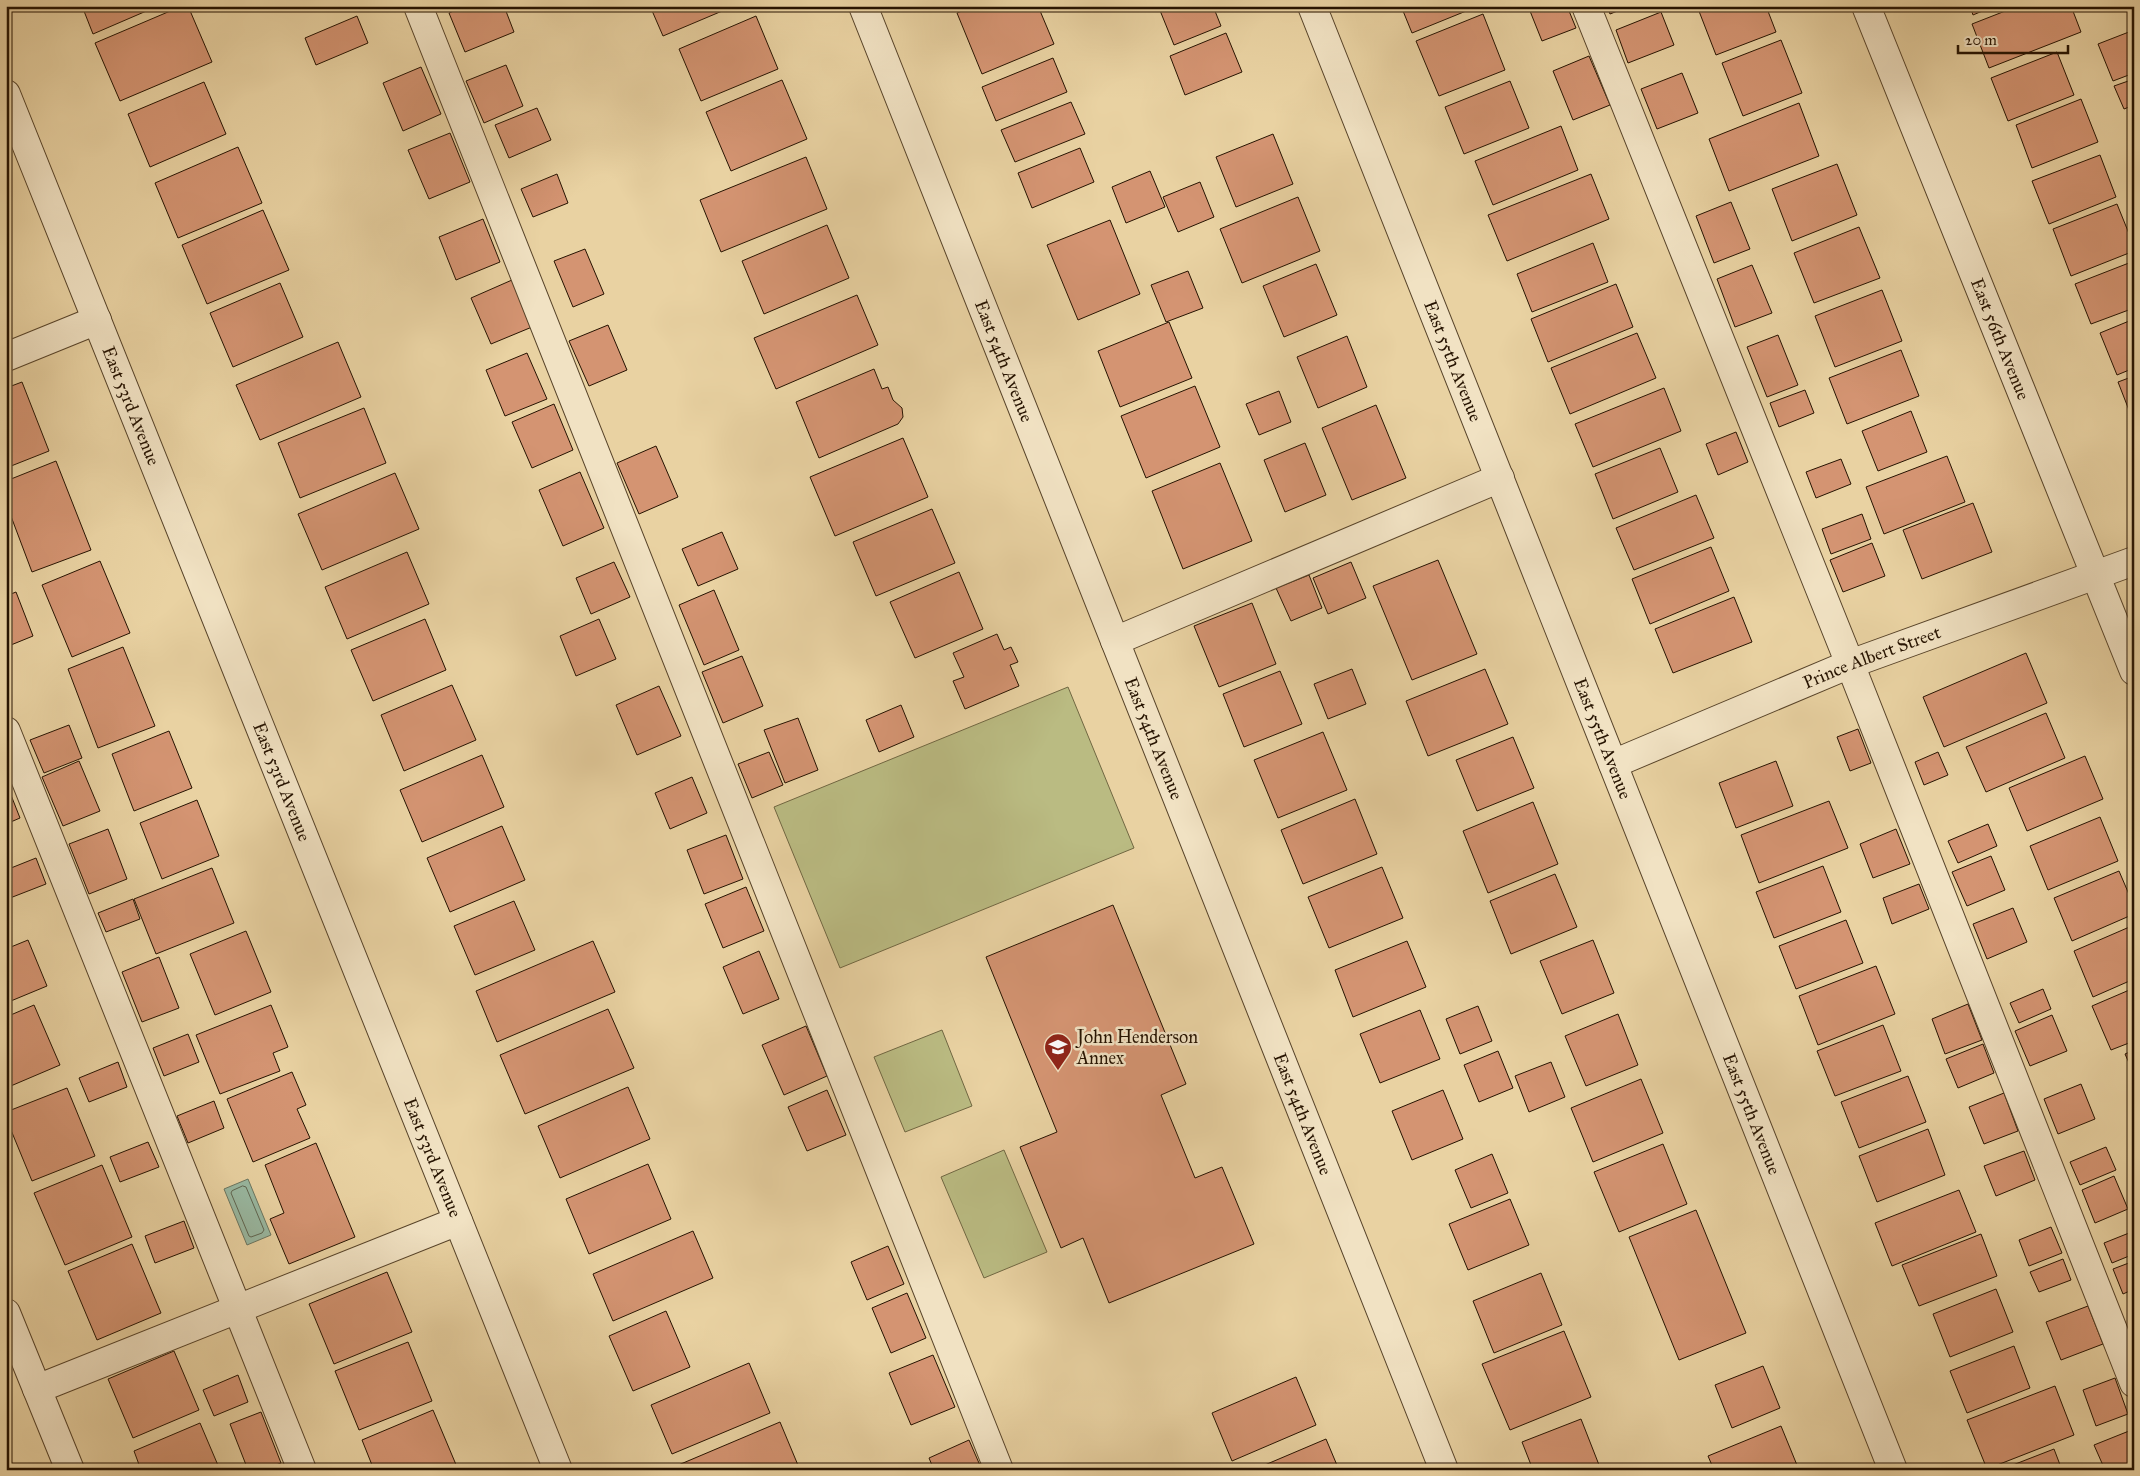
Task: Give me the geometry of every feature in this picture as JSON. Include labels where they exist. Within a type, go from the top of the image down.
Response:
[{"type":"street","points":[[418,6],[999,1470]]},
{"type":"street","name":"East 54th Avenue","points":[[863,6],[1444,1470]]},
{"type":"street","name":"East 55th Avenue","points":[[1312,6],[1893,1470]]},
{"type":"street","points":[[1586,6],[1850,664],[2134,1383]]},
{"type":"street","name":"East 56th Avenue","points":[[1866,6],[2134,671]]},
{"type":"street","name":"East 53rd Avenue","points":[[6,94],[558,1470]]},
{"type":"street","points":[[6,357],[98,320]]},
{"type":"street","points":[[1115,641],[1500,478]]},
{"type":"street","name":"Prince Albert Street","points":[[1613,764],[1850,664],[2134,561]]},
{"type":"street","points":[[6,730],[302,1470]]},
{"type":"street","points":[[37,1389],[458,1220]]},
{"type":"street","points":[[6,1313],[70,1470]]},
{"type":"green space","points":[[1068,687],[1134,848],[840,968],[774,807]]},
{"type":"green space","points":[[942,1030],[972,1106],[905,1132],[874,1057]]},
{"type":"green space","points":[[1004,1150],[1047,1252],[984,1278],[941,1177]]},
{"type":"water","points":[[248,1179],[271,1235],[247,1245],[224,1189]]},
{"type":"building","points":[[82,6],[158,6],[93,34]]},
{"type":"building","points":[[182,6],[188,6],[212,62],[120,101],[95,43]]},
{"type":"building","points":[[465,6],[504,6],[514,32],[465,52],[449,13]]},
{"type":"building","points":[[650,6],[734,6],[663,36]]},
{"type":"building","points":[[974,6],[1038,6],[1054,44],[982,74],[957,13]]},
{"type":"building","points":[[1163,6],[1213,6],[1221,26],[1174,45],[1159,8]]},
{"type":"building","points":[[1401,6],[1476,6],[1476,7],[1412,33]]},
{"type":"building","points":[[1528,6],[1567,6],[1576,28],[1542,41]]},
{"type":"building","points":[[1607,6],[1630,6],[1610,14]]},
{"type":"building","points":[[1697,6],[1766,6],[1776,32],[1716,55]]},
{"type":"building","points":[[1970,6],[1994,6],[1973,15]]},
{"type":"building","points":[[2018,6],[2071,6],[2081,32],[1989,68],[1972,24]]},
{"type":"building","points":[[1661,12],[1674,45],[1628,63],[1616,30]]},
{"type":"building","points":[[1483,14],[1505,70],[1439,96],[1416,41]]},
{"type":"building","points":[[357,16],[368,43],[316,65],[305,38]]},
{"type":"building","points":[[756,16],[778,69],[701,101],[679,49]]},
{"type":"building","points":[[2134,30],[2134,73],[2113,81],[2098,44]]},
{"type":"building","points":[[1226,33],[1242,72],[1185,95],[1170,56]]},
{"type":"building","points":[[1781,40],[1802,93],[1743,116],[1722,63]]},
{"type":"building","points":[[2057,52],[2074,95],[2008,121],[1991,78]]},
{"type":"building","points":[[1589,56],[1610,105],[1573,120],[1553,71]]},
{"type":"building","points":[[1053,58],[1067,92],[996,121],[982,87]]},
{"type":"building","points":[[506,65],[523,106],[484,123],[466,81]]},
{"type":"building","points":[[421,67],[441,114],[403,131],[383,83]]},
{"type":"building","points":[[1682,73],[1698,113],[1657,129],[1641,89]]},
{"type":"building","points":[[2134,79],[2134,105],[2124,109],[2114,86]]},
{"type":"building","points":[[782,80],[807,139],[731,171],[706,112]]},
{"type":"building","points":[[1510,81],[1529,128],[1464,154],[1445,107]]},
{"type":"building","points":[[204,82],[226,134],[150,167],[128,114]]},
{"type":"building","points":[[2081,99],[2098,142],[2032,168],[2016,125]]},
{"type":"building","points":[[1071,102],[1085,134],[1015,162],[1001,130]]},
{"type":"building","points":[[1799,103],[1819,156],[1729,191],[1709,139]]},
{"type":"building","points":[[537,108],[551,140],[509,158],[495,125]]},
{"type":"building","points":[[1561,126],[1578,170],[1493,205],[1475,161]]},
{"type":"building","points":[[450,133],[470,182],[429,199],[408,150]]},
{"type":"building","points":[[1273,134],[1293,184],[1236,207],[1216,157]]},
{"type":"building","points":[[238,147],[262,203],[178,238],[155,183]]},
{"type":"building","points":[[1080,148],[1094,182],[1032,208],[1018,173]]},
{"type":"building","points":[[2100,155],[2116,197],[2049,224],[2032,181]]},
{"type":"building","points":[[806,157],[827,209],[721,252],[700,200]]},
{"type":"building","points":[[1837,164],[1857,215],[1792,241],[1772,189]]},
{"type":"building","points":[[1150,171],[1165,207],[1126,223],[1112,187]]},
{"type":"building","points":[[557,174],[568,203],[533,217],[521,189]]},
{"type":"building","points":[[1591,174],[1609,219],[1507,261],[1488,215]]},
{"type":"building","points":[[1200,182],[1214,217],[1178,232],[1163,197]]},
{"type":"building","points":[[1298,197],[1320,251],[1242,283],[1220,229]]},
{"type":"building","points":[[1731,202],[1750,249],[1714,263],[1696,216]]},
{"type":"building","points":[[2117,204],[2134,246],[2134,251],[2071,276],[2053,229]]},
{"type":"building","points":[[263,210],[289,270],[207,304],[182,245]]},
{"type":"building","points":[[483,219],[500,262],[456,280],[439,237]]},
{"type":"building","points":[[1110,220],[1140,294],[1078,320],[1047,245]]},
{"type":"building","points":[[827,225],[849,278],[764,314],[742,261]]},
{"type":"building","points":[[1859,227],[1880,278],[1814,303],[1794,253]]},
{"type":"building","points":[[1593,243],[1608,282],[1532,312],[1517,274]]},
{"type":"building","points":[[585,249],[604,294],[573,307],[554,261]]},
{"type":"building","points":[[2134,261],[2134,308],[2091,324],[2075,284]]},
{"type":"building","points":[[1316,264],[1337,315],[1284,337],[1263,286]]},
{"type":"building","points":[[1752,265],[1772,313],[1735,327],[1717,279]]},
{"type":"building","points":[[1188,271],[1203,308],[1166,322],[1151,285]]},
{"type":"building","points":[[512,280],[532,327],[491,344],[471,298]]},
{"type":"building","points":[[280,283],[303,337],[233,367],[210,313]]},
{"type":"building","points":[[1616,284],[1633,327],[1548,362],[1531,319]]},
{"type":"building","points":[[1882,290],[1902,341],[1835,367],[1815,316]]},
{"type":"building","points":[[857,295],[878,345],[776,389],[754,338]]},
{"type":"building","points":[[2134,319],[2134,368],[2117,375],[2100,333]]},
{"type":"building","points":[[1169,322],[1192,378],[1120,407],[1098,351]]},
{"type":"building","points":[[608,325],[627,370],[589,386],[569,341]]},
{"type":"building","points":[[1637,333],[1656,378],[1570,414],[1551,368]]},
{"type":"building","points":[[1778,335],[1798,385],[1767,397],[1747,347]]},
{"type":"building","points":[[1347,336],[1367,387],[1318,408],[1297,357]]},
{"type":"building","points":[[338,342],[361,397],[260,440],[236,385]]},
{"type":"building","points":[[1901,350],[1919,396],[1847,424],[1829,378]]},
{"type":"building","points":[[527,353],[547,399],[505,416],[486,370]]},
{"type":"building","points":[[874,369],[882,389],[888,387],[893,400],[902,408],[903,417],[898,424],[819,458],[796,402]]},
{"type":"building","points":[[2134,376],[2134,423],[2118,382]]},
{"type":"building","points":[[22,382],[49,451],[6,468],[6,388]]},
{"type":"building","points":[[1195,386],[1220,447],[1146,478],[1121,416]]},
{"type":"building","points":[[1664,388],[1681,431],[1593,467],[1575,424]]},
{"type":"building","points":[[1805,390],[1814,413],[1779,427],[1770,403]]},
{"type":"building","points":[[1279,391],[1291,422],[1259,435],[1246,404]]},
{"type":"building","points":[[554,404],[573,450],[532,468],[512,422]]},
{"type":"building","points":[[1376,405],[1406,478],[1352,500],[1322,428]]},
{"type":"building","points":[[364,408],[386,463],[300,498],[278,443]]},
{"type":"building","points":[[1911,411],[1927,452],[1878,471],[1862,431]]},
{"type":"building","points":[[1736,432],[1748,462],[1718,475],[1706,444]]},
{"type":"building","points":[[903,438],[928,497],[835,536],[810,477]]},
{"type":"building","points":[[1305,443],[1326,495],[1285,512],[1264,460]]},
{"type":"building","points":[[656,446],[678,497],[639,514],[617,463]]},
{"type":"building","points":[[1660,448],[1678,492],[1613,519],[1595,474]]},
{"type":"building","points":[[1947,456],[1965,502],[1884,534],[1866,487]]},
{"type":"building","points":[[1841,459],[1851,484],[1816,498],[1806,472]]},
{"type":"building","points":[[56,461],[91,550],[32,572],[6,503],[6,481]]},
{"type":"building","points":[[1220,463],[1252,541],[1183,569],[1152,491]]},
{"type":"building","points":[[580,472],[604,528],[563,546],[539,490]]},
{"type":"building","points":[[395,473],[419,529],[322,570],[298,514]]},
{"type":"building","points":[[1696,495],[1714,538],[1634,570],[1616,528]]},
{"type":"building","points":[[1973,503],[1992,552],[1922,579],[1903,530]]},
{"type":"building","points":[[932,509],[955,563],[876,596],[853,542]]},
{"type":"building","points":[[1862,514],[1871,539],[1831,554],[1822,529]]},
{"type":"building","points":[[722,532],[738,569],[698,586],[682,549]]},
{"type":"building","points":[[1872,543],[1885,576],[1843,592],[1830,560]]},
{"type":"building","points":[[1711,547],[1729,591],[1650,624],[1632,579]]},
{"type":"building","points":[[407,552],[429,604],[347,639],[325,587]]},
{"type":"building","points":[[1438,560],[1477,654],[1412,680],[1373,586]]},
{"type":"building","points":[[100,561],[130,633],[72,657],[42,585]]},
{"type":"building","points":[[614,562],[630,597],[591,614],[576,578]]},
{"type":"building","points":[[1351,562],[1366,598],[1328,614],[1313,578]]},
{"type":"building","points":[[959,572],[983,629],[915,658],[890,602]]},
{"type":"building","points":[[1309,575],[1322,608],[1291,621],[1276,588]]},
{"type":"building","points":[[714,590],[739,650],[704,665],[679,605]]},
{"type":"building","points":[[16,592],[33,636],[6,647],[6,596]]},
{"type":"building","points":[[1734,597],[1752,642],[1673,673],[1655,629]]},
{"type":"building","points":[[1252,603],[1276,664],[1219,687],[1194,626]]},
{"type":"building","points":[[425,619],[446,670],[373,701],[351,650]]},
{"type":"building","points":[[599,619],[616,659],[576,676],[560,636]]},
{"type":"building","points":[[997,634],[1004,650],[1011,647],[1018,662],[1010,665],[1019,686],[965,709],[953,681],[964,677],[953,653]]},
{"type":"building","points":[[123,647],[155,726],[98,748],[68,669]]},
{"type":"building","points":[[2026,653],[2047,703],[1944,747],[1923,697]]},
{"type":"building","points":[[742,656],[763,706],[723,723],[702,672]]},
{"type":"building","points":[[1352,669],[1366,704],[1328,719],[1314,684]]},
{"type":"building","points":[[1485,669],[1508,724],[1428,756],[1406,701]]},
{"type":"building","points":[[1280,671],[1302,724],[1244,747],[1223,694]]},
{"type":"building","points":[[452,685],[476,740],[404,771],[381,715]]},
{"type":"building","points":[[659,686],[681,736],[637,755],[616,705]]},
{"type":"building","points":[[901,705],[914,737],[879,752],[866,720]]},
{"type":"building","points":[[2046,713],[2065,758],[1986,792],[1966,747]]},
{"type":"building","points":[[798,718],[818,770],[785,783],[764,730]]},
{"type":"building","points":[[69,725],[82,758],[44,773],[30,740]]},
{"type":"building","points":[[1858,729],[1871,763],[1850,771],[1837,737]]},
{"type":"building","points":[[169,731],[192,788],[134,811],[112,754]]},
{"type":"building","points":[[1323,732],[1347,790],[1278,818],[1254,760]]},
{"type":"building","points":[[1513,737],[1534,788],[1477,811],[1456,760]]},
{"type":"building","points":[[769,752],[783,785],[752,798],[738,764]]},
{"type":"building","points":[[1938,752],[1948,775],[1924,785],[1915,762]]},
{"type":"building","points":[[482,755],[504,807],[422,842],[400,790]]},
{"type":"building","points":[[2085,756],[2103,799],[2027,831],[2009,788]]},
{"type":"building","points":[[79,761],[100,811],[63,826],[42,777]]},
{"type":"building","points":[[1776,761],[1793,806],[1736,828],[1719,783]]},
{"type":"building","points":[[692,777],[707,813],[670,829],[655,793]]},
{"type":"building","points":[[9,790],[20,818],[6,824],[6,791]]},
{"type":"building","points":[[1355,799],[1377,854],[1303,884],[1281,830]]},
{"type":"building","points":[[197,800],[219,856],[162,879],[140,823]]},
{"type":"building","points":[[1829,801],[1848,848],[1759,883],[1741,835]]},
{"type":"building","points":[[1533,802],[1558,864],[1488,893],[1463,831]]},
{"type":"building","points":[[2100,817],[2118,861],[2048,890],[2030,846]]},
{"type":"building","points":[[1988,824],[1997,846],[1958,863],[1948,841]]},
{"type":"building","points":[[502,826],[525,880],[450,912],[427,858]]},
{"type":"building","points":[[108,829],[127,879],[89,894],[69,844]]},
{"type":"building","points":[[1896,829],[1910,864],[1873,878],[1860,844]]},
{"type":"building","points":[[726,835],[743,879],[704,894],[687,850]]},
{"type":"building","points":[[1991,856],[2005,890],[1967,906],[1952,872]]},
{"type":"building","points":[[36,858],[46,884],[10,898],[6,888],[6,870]]},
{"type":"building","points":[[1823,866],[1841,912],[1774,938],[1756,892]]},
{"type":"building","points":[[1382,867],[1403,918],[1329,948],[1308,897]]},
{"type":"building","points":[[212,868],[234,923],[156,954],[134,899]]},
{"type":"building","points":[[2119,871],[2134,906],[2134,914],[2072,941],[2054,898]]},
{"type":"building","points":[[1555,874],[1577,927],[1511,954],[1490,901]]},
{"type":"building","points":[[1919,884],[1929,909],[1892,924],[1883,898]]},
{"type":"building","points":[[746,887],[764,931],[723,948],[705,904]]},
{"type":"building","points":[[133,899],[140,919],[106,932],[98,913]]},
{"type":"building","points":[[514,901],[535,950],[475,975],[454,926]]},
{"type":"building","points":[[1113,905],[1186,1084],[1161,1095],[1195,1178],[1222,1167],[1254,1244],[1109,1303],[1083,1238],[1061,1248],[1020,1147],[1057,1132],[986,957]]},
{"type":"building","points":[[2013,908],[2027,942],[1987,959],[1973,924]]},
{"type":"building","points":[[1846,920],[1863,963],[1796,989],[1779,946]]},
{"type":"building","points":[[2134,925],[2134,979],[2093,997],[2074,951]]},
{"type":"building","points":[[246,931],[271,992],[215,1015],[190,954]]},
{"type":"building","points":[[28,940],[47,986],[6,1003],[6,949]]},
{"type":"building","points":[[1593,940],[1614,993],[1562,1014],[1540,961]]},
{"type":"building","points":[[593,941],[615,992],[497,1042],[476,991]]},
{"type":"building","points":[[1407,941],[1426,987],[1353,1017],[1335,970]]},
{"type":"building","points":[[759,951],[779,999],[743,1014],[723,967]]},
{"type":"building","points":[[159,957],[179,1008],[142,1022],[122,972]]},
{"type":"building","points":[[1876,966],[1895,1014],[1818,1045],[1799,996]]},
{"type":"building","points":[[2134,988],[2134,1041],[2111,1050],[2092,1006]]},
{"type":"building","points":[[2043,989],[2051,1009],[2019,1023],[2010,1003]]},
{"type":"building","points":[[1968,1004],[1982,1040],[1945,1054],[1932,1019]]},
{"type":"building","points":[[34,1005],[60,1065],[6,1088],[6,1017]]},
{"type":"building","points":[[271,1005],[288,1047],[273,1053],[280,1071],[220,1094],[196,1035]]},
{"type":"building","points":[[1478,1006],[1492,1041],[1460,1054],[1446,1019]]},
{"type":"building","points":[[608,1009],[634,1068],[525,1114],[500,1055]]},
{"type":"building","points":[[1420,1010],[1440,1059],[1380,1083],[1360,1034]]},
{"type":"building","points":[[1618,1014],[1638,1065],[1586,1086],[1565,1036]]},
{"type":"building","points":[[2052,1015],[2067,1051],[2030,1066],[2015,1031]]},
{"type":"building","points":[[1883,1025],[1901,1071],[1835,1096],[1817,1051]]},
{"type":"building","points":[[806,1026],[827,1076],[784,1095],[762,1045]]},
{"type":"building","points":[[188,1034],[199,1062],[164,1076],[153,1048]]},
{"type":"building","points":[[1983,1044],[1994,1073],[1958,1088],[1946,1059]]},
{"type":"building","points":[[2134,1050],[2134,1074],[2125,1054]]},
{"type":"building","points":[[1498,1051],[1513,1088],[1479,1102],[1464,1065]]},
{"type":"building","points":[[118,1062],[127,1087],[89,1102],[79,1078]]},
{"type":"building","points":[[1551,1062],[1565,1097],[1529,1112],[1515,1076]]},
{"type":"building","points":[[292,1072],[306,1105],[297,1109],[310,1138],[253,1162],[227,1099]]},
{"type":"building","points":[[1908,1076],[1926,1122],[1859,1148],[1841,1102]]},
{"type":"building","points":[[1641,1079],[1663,1133],[1593,1162],[1571,1108]]},
{"type":"building","points":[[2081,1084],[2095,1119],[2058,1134],[2044,1099]]},
{"type":"building","points":[[628,1087],[650,1139],[560,1178],[538,1126]]},
{"type":"building","points":[[67,1088],[95,1156],[32,1181],[6,1118],[6,1112]]},
{"type":"building","points":[[827,1090],[846,1135],[807,1151],[788,1107]]},
{"type":"building","points":[[1443,1090],[1463,1139],[1412,1160],[1392,1111]]},
{"type":"building","points":[[2004,1093],[2018,1131],[1984,1144],[1969,1107]]},
{"type":"building","points":[[214,1101],[224,1128],[188,1143],[177,1116]]},
{"type":"building","points":[[1928,1129],[1945,1175],[1877,1202],[1859,1156]]},
{"type":"building","points":[[148,1142],[159,1167],[120,1182],[110,1157]]},
{"type":"building","points":[[316,1143],[355,1237],[289,1264],[270,1219],[284,1213],[265,1165]]},
{"type":"building","points":[[1663,1144],[1687,1204],[1619,1232],[1594,1172]]},
{"type":"building","points":[[2106,1147],[2116,1170],[2080,1185],[2070,1162]]},
{"type":"building","points":[[2024,1151],[2035,1180],[1996,1196],[1984,1166]]},
{"type":"building","points":[[1492,1154],[1508,1193],[1471,1208],[1455,1170]]},
{"type":"building","points":[[648,1164],[671,1219],[589,1254],[566,1199]]},
{"type":"building","points":[[102,1165],[132,1237],[65,1265],[34,1193]]},
{"type":"building","points":[[2114,1176],[2128,1209],[2095,1223],[2082,1190]]},
{"type":"building","points":[[1959,1190],[1976,1232],[1892,1266],[1875,1223]]},
{"type":"building","points":[[1510,1199],[1529,1245],[1468,1270],[1449,1224]]},
{"type":"building","points":[[1696,1210],[1746,1333],[1679,1360],[1629,1237]]},
{"type":"building","points":[[184,1221],[194,1248],[155,1263],[145,1236]]},
{"type":"building","points":[[2051,1227],[2062,1253],[2029,1266],[2019,1240]]},
{"type":"building","points":[[693,1231],[713,1278],[613,1321],[593,1274]]},
{"type":"building","points":[[2134,1231],[2134,1254],[2112,1263],[2104,1243]]},
{"type":"building","points":[[1981,1234],[1997,1276],[1919,1306],[1902,1265]]},
{"type":"building","points":[[132,1244],[161,1313],[97,1340],[68,1271]]},
{"type":"building","points":[[888,1246],[904,1284],[867,1300],[851,1262]]},
{"type":"building","points":[[2063,1259],[2071,1280],[2039,1292],[2030,1272]]},
{"type":"building","points":[[2134,1261],[2134,1289],[2123,1294],[2113,1269]]},
{"type":"building","points":[[387,1272],[412,1332],[334,1364],[309,1304]]},
{"type":"building","points":[[1541,1273],[1562,1325],[1494,1353],[1473,1301]]},
{"type":"building","points":[[1996,1289],[2013,1332],[1950,1357],[1933,1314]]},
{"type":"building","points":[[907,1293],[926,1338],[891,1353],[872,1308]]},
{"type":"building","points":[[2088,1306],[2103,1344],[2061,1360],[2046,1322]]},
{"type":"building","points":[[666,1311],[690,1367],[633,1391],[609,1336]]},
{"type":"building","points":[[1564,1331],[1591,1397],[1510,1430],[1482,1364]]},
{"type":"building","points":[[408,1342],[432,1401],[359,1430],[335,1371]]},
{"type":"building","points":[[2014,1346],[2030,1388],[1967,1413],[1950,1371]]},
{"type":"building","points":[[174,1351],[199,1410],[133,1438],[108,1379]]},
{"type":"building","points":[[933,1355],[955,1407],[911,1425],[889,1373]]},
{"type":"building","points":[[749,1363],[770,1413],[672,1454],[651,1405]]},
{"type":"building","points":[[1763,1366],[1780,1408],[1732,1428],[1715,1385]]},
{"type":"building","points":[[238,1375],[248,1402],[214,1416],[203,1390]]},
{"type":"building","points":[[1296,1377],[1316,1425],[1232,1461],[1212,1413]]},
{"type":"building","points":[[2115,1378],[2128,1414],[2096,1426],[2083,1390]]},
{"type":"building","points":[[2055,1386],[2074,1435],[1987,1469],[1967,1420]]},
{"type":"building","points":[[433,1410],[457,1467],[451,1470],[374,1470],[362,1440]]},
{"type":"building","points":[[261,1412],[281,1463],[263,1470],[248,1470],[230,1424]]},
{"type":"building","points":[[1581,1419],[1601,1470],[1533,1470],[1522,1442]]},
{"type":"building","points":[[780,1422],[800,1470],[677,1470],[676,1466]]},
{"type":"building","points":[[200,1423],[220,1470],[141,1470],[134,1451]]},
{"type":"building","points":[[1781,1426],[1799,1470],[1714,1470],[1708,1456]]},
{"type":"building","points":[[2134,1429],[2134,1469],[2105,1470],[2094,1445]]},
{"type":"building","points":[[1326,1439],[1339,1470],[1253,1470]]},
{"type":"building","points":[[969,1440],[982,1470],[934,1470],[929,1458]]},
{"type":"building","points":[[2054,1449],[2062,1470],[2000,1470]]},
{"type":"place","name":"John Henderson Annex","points":[[1058,1071]]}]
